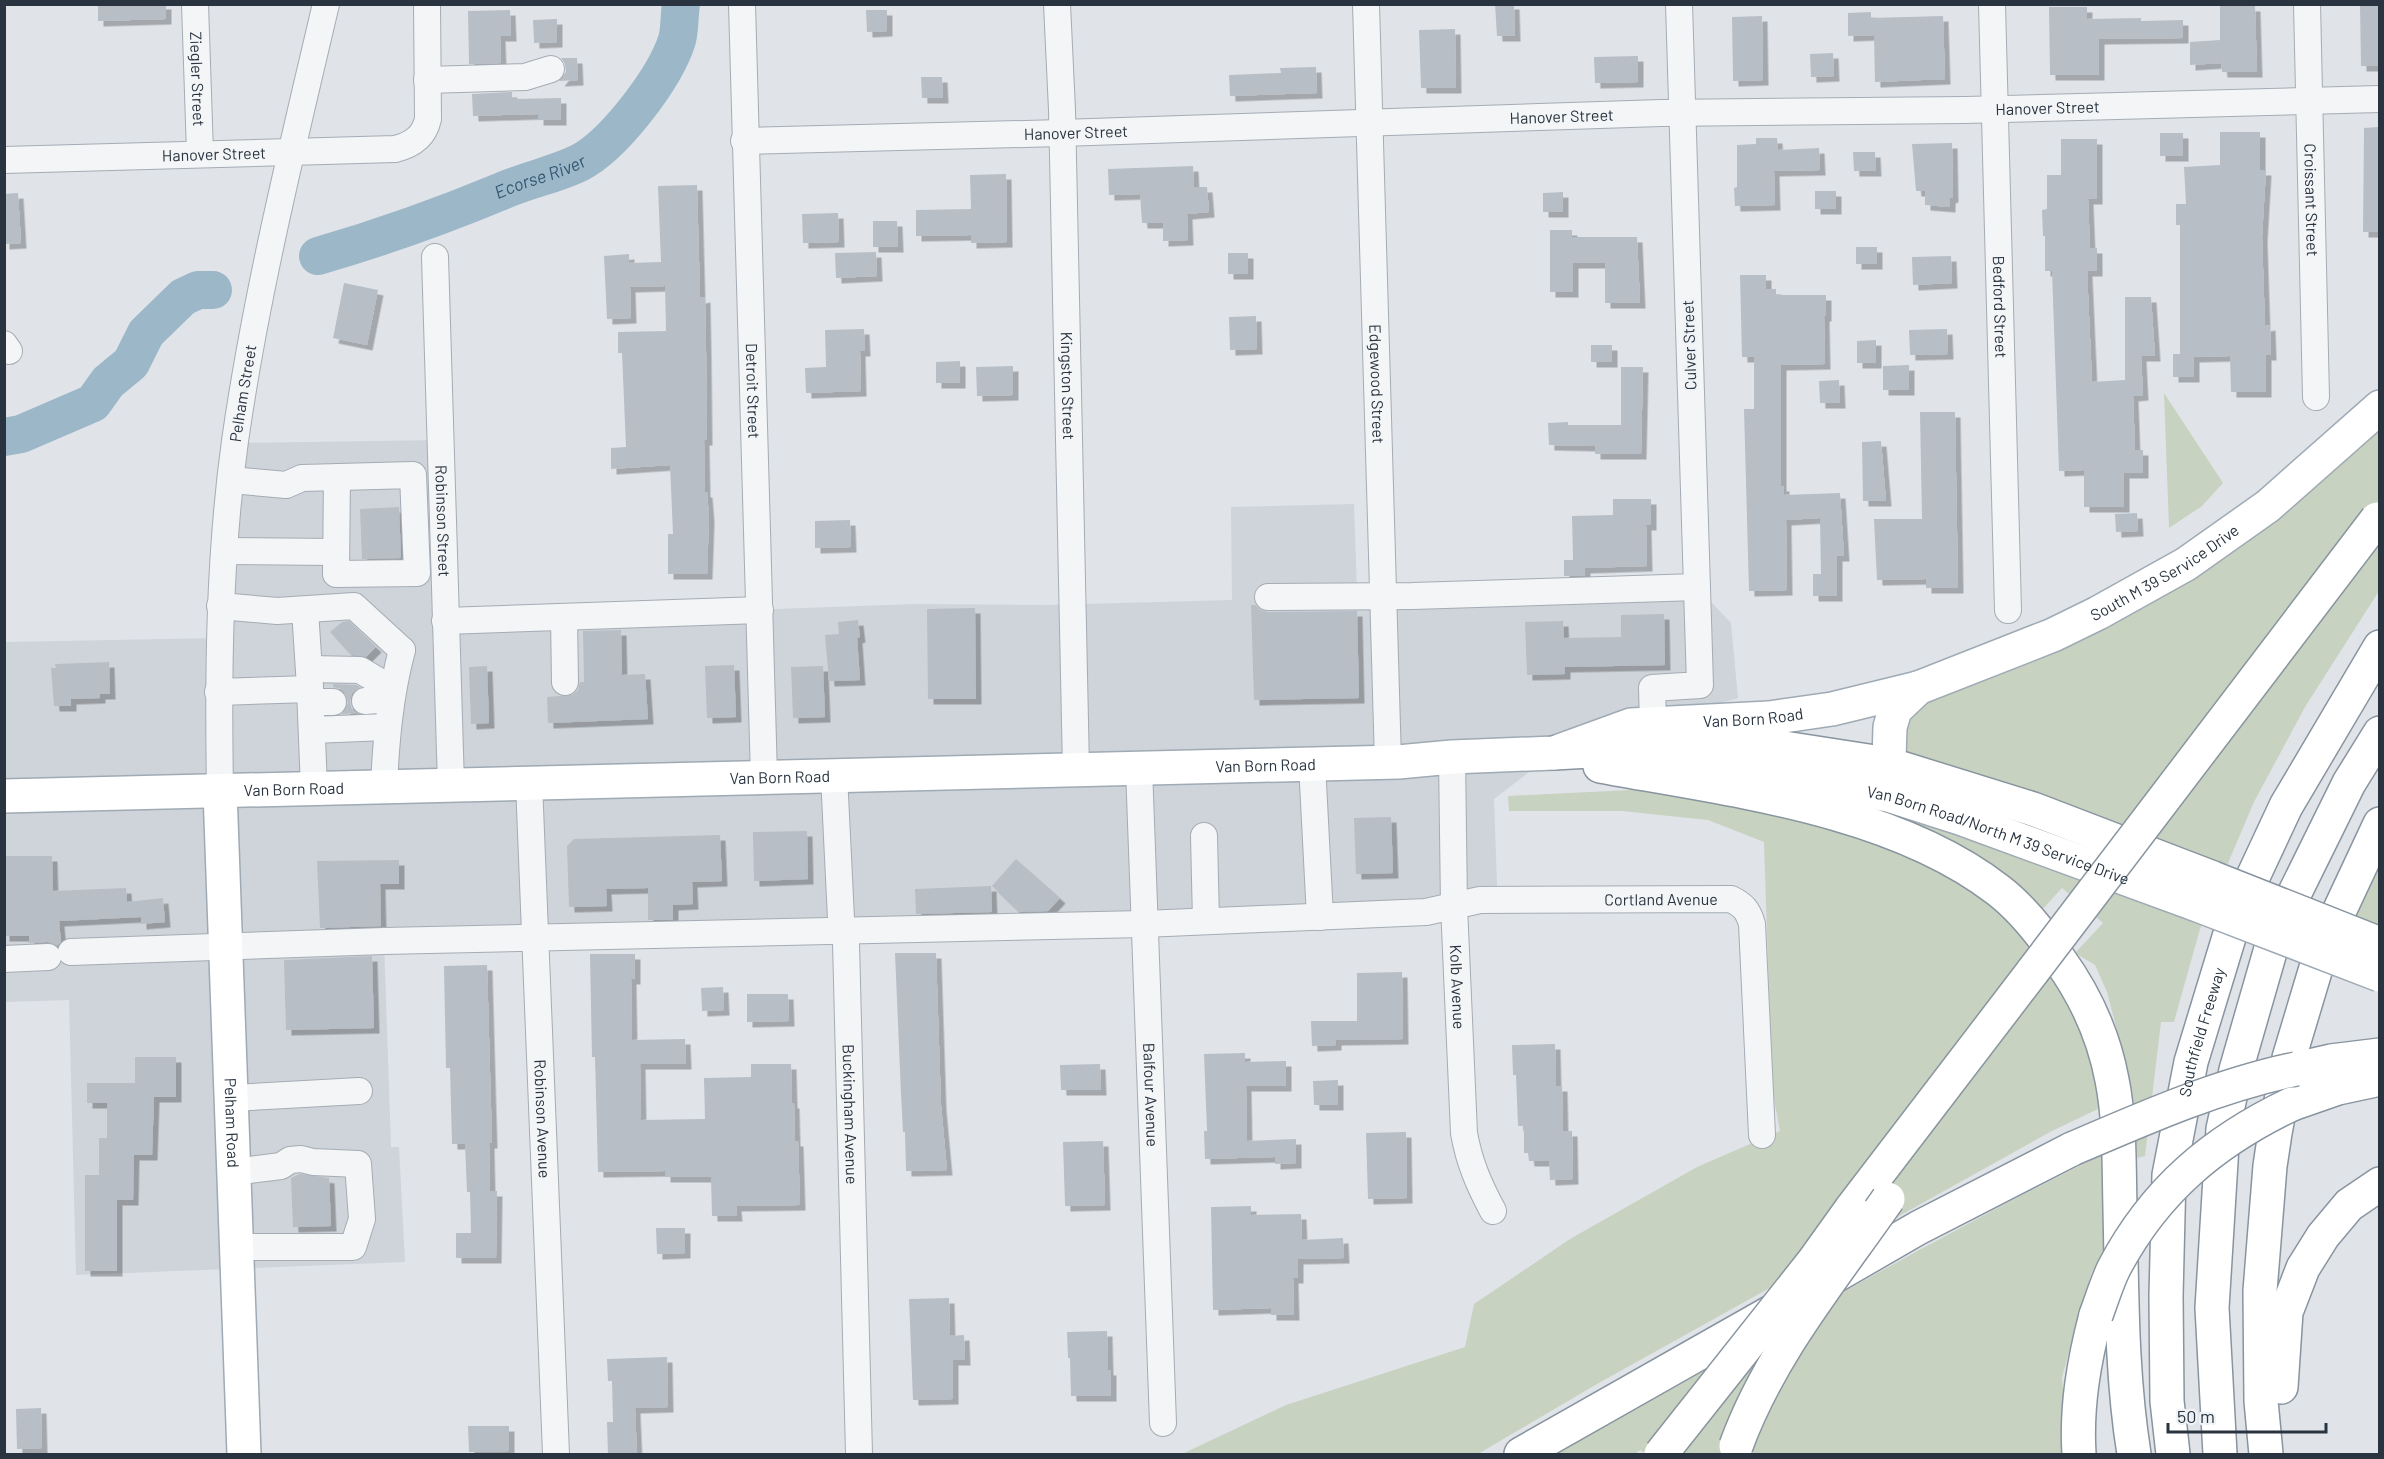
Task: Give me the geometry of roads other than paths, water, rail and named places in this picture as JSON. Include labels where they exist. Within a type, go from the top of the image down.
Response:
[{"type":"main road","name":"South M 39 Service Drive","points":[[1918,688],[2053,635],[2098,614],[2186,564],[2268,506],[2379,407]]},
{"type":"main road","points":[[1661,1455],[1813,1262],[1953,1073],[1999,1016],[2378,517]]},
{"type":"main road","name":"Southfield Freeway","points":[[2173,1455],[2167,1401],[2166,1296],[2169,1174],[2191,1062],[2237,911],[2286,806],[2379,647]]},
{"type":"main road","name":"Van Born Road","points":[[4,796],[1388,762],[1554,753],[1631,725],[1769,718],[1832,709],[1918,688]]},
{"type":"main road","points":[[1888,780],[1890,728],[1895,710],[1918,688]]},
{"type":"main road","points":[[2220,1455],[2212,1308],[2223,1129],[2236,1070],[2276,931],[2349,783],[2379,734]]},
{"type":"main road","points":[[1554,753],[1700,745],[1784,748],[1888,780],[2033,809],[2379,944]]},
{"type":"main road","name":"Van Born Road","points":[[1554,753],[1600,766]]},
{"type":"main road","points":[[1600,766],[1793,804],[1894,832],[1951,859],[1999,891],[2038,929],[2072,977],[2100,1034],[2113,1082],[2119,1158],[2122,1341],[2134,1455]]},
{"type":"main road","name":"Van Born Road/North M 39 Service Drive","points":[[1600,766],[1691,767],[1806,780],[1888,780],[1960,818],[2195,904],[2379,975]]},
{"type":"main road","name":"Pelham Road","points":[[220,791],[244,1455]]},
{"type":"main road","points":[[2266,1455],[2261,1401],[2260,1291],[2270,1166],[2275,1133],[2289,1058],[2322,948],[2379,824]]},
{"type":"main road","points":[[1734,1455],[1748,1414],[1783,1348],[1888,1199],[1956,1096],[1999,1016]]},
{"type":"main road","points":[[1521,1455],[1918,1228],[2072,1149],[2131,1124],[2273,1074],[2331,1061],[2379,1055]]},
{"type":"main road","points":[[2079,1455],[2079,1405],[2084,1360],[2096,1315],[2113,1269],[2141,1222],[2176,1183],[2211,1150],[2264,1118],[2292,1104],[2338,1088],[2379,1079]]},
{"type":"main road","points":[[2285,1455],[2281,1373],[2286,1312],[2303,1268],[2323,1236],[2349,1205],[2379,1184]]},
{"type":"street","name":"Ziegler Street","points":[[195,4],[200,153]]},
{"type":"street","name":"Pelham Street","points":[[220,791],[218,692],[220,606],[231,480],[244,383],[292,151],[326,4]]},
{"type":"street","points":[[427,4],[427,80],[525,76],[551,69]]},
{"type":"street","name":"Detroit Street","points":[[742,4],[744,141],[764,777]]},
{"type":"street","name":"Kingston Street","points":[[1057,4],[1076,769]]},
{"type":"street","name":"Edgewood Street","points":[[1366,4],[1388,762]]},
{"type":"street","name":"Culver Street","points":[[1653,724],[1652,688],[1700,685],[1679,4]]},
{"type":"street","name":"Bedford Street","points":[[1992,4],[2008,610]]},
{"type":"street","name":"Croissant Street","points":[[2307,4],[2316,398]]},
{"type":"street","name":"Hanover Street","points":[[4,160],[395,149],[409,146],[419,137],[428,119],[427,80]]},
{"type":"street","name":"Hanover Street","points":[[744,141],[1682,113],[2379,99]]},
{"type":"street","name":"Robinson Street","points":[[435,257],[451,785]]},
{"type":"street","points":[[231,480],[286,485],[302,478],[337,477],[413,475],[417,573],[336,574],[337,477]]},
{"type":"street","points":[[224,550],[336,552]]},
{"type":"street","points":[[1268,597],[1697,587]]},
{"type":"street","points":[[220,606],[277,611],[354,606],[402,650],[391,694],[384,786]]},
{"type":"street","points":[[305,610],[316,690],[312,730],[314,788]]},
{"type":"street","points":[[445,621],[760,610]]},
{"type":"street","points":[[564,617],[566,682]]},
{"type":"street","points":[[218,692],[316,690],[360,670],[391,694]]},
{"type":"street","points":[[364,701],[391,694]]},
{"type":"street","points":[[312,730],[387,727]]},
{"type":"street","name":"Kolb Avenue","points":[[1452,757],[1454,906],[1464,1133],[1468,1157],[1476,1181],[1493,1211]]},
{"type":"street","points":[[1312,764],[1320,916]]},
{"type":"street","name":"Balfour Avenue","points":[[1139,768],[1163,1423]]},
{"type":"street","name":"Buckingham Avenue","points":[[834,775],[843,930],[846,943],[859,1455]]},
{"type":"street","name":"Robinson Avenue","points":[[529,783],[556,1455]]},
{"type":"street","points":[[1204,836],[1206,921]]},
{"type":"street","name":"Cortland Avenue","points":[[4,959],[224,948],[536,937],[1144,924],[1426,912],[1480,900],[1731,899],[1742,905],[1748,912],[1752,924],[1762,1135]]},
{"type":"street","points":[[232,1098],[358,1091]]},
{"type":"street","points":[[234,1172],[281,1166],[290,1160],[302,1159],[313,1162],[358,1164],[362,1219],[353,1247],[237,1246]]},
{"type":"waterway","name":"Ecorse River","points":[[318,256],[434,218],[511,187],[570,167],[593,154],[637,109],[662,73],[677,40],[681,4]]},
{"type":"waterway","name":"Ecorse River","points":[[4,437],[21,434],[93,403],[108,382],[131,363],[146,333],[183,297],[198,290],[213,290]]}]
